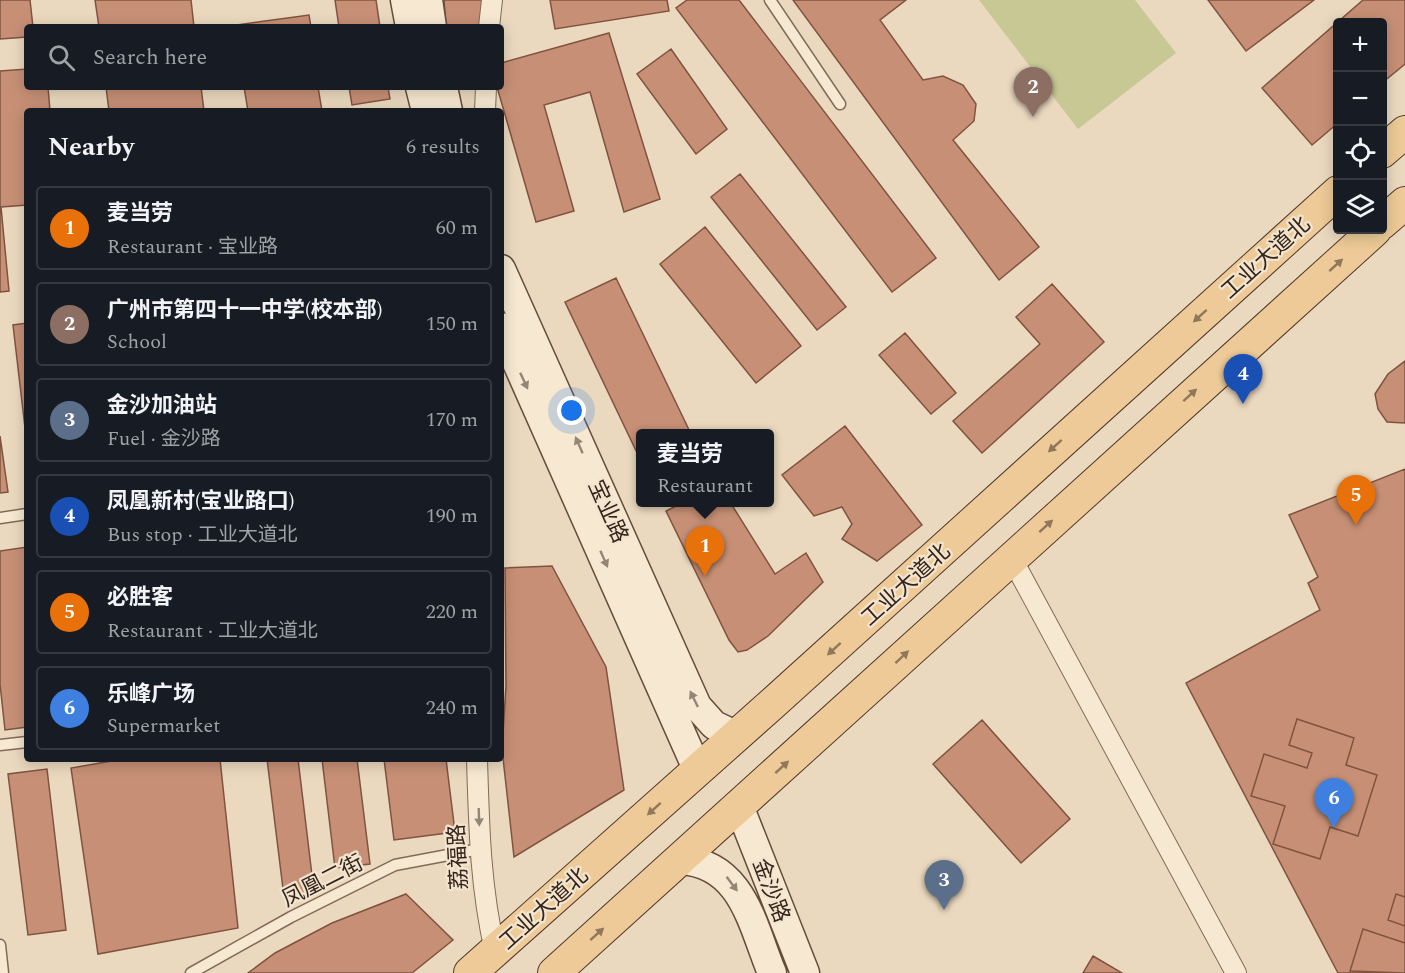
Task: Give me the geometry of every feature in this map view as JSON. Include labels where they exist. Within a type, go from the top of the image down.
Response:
[{"type":"main road","points":[[405,0],[409,24]]},
{"type":"main road","points":[[428,0],[432,24]]},
{"type":"main road","points":[[421,90],[425,108]]},
{"type":"main road","points":[[443,90],[447,108]]},
{"type":"main road","points":[[1387,148],[1405,132]]},
{"type":"main road","name":"工业大道北","points":[[470,973],[698,771],[1333,197]]},
{"type":"main road","points":[[1387,219],[1405,203]]},
{"type":"main road","points":[[554,973],[1371,234]]},
{"type":"main road","name":"宝业路","points":[[504,276],[697,705],[714,725],[736,736]]},
{"type":"main road","name":"宝业路","points":[[504,334],[698,771]]},
{"type":"main road","name":"金沙路","points":[[739,806],[805,973]]},
{"type":"main road","name":"金沙路","points":[[681,860],[694,861],[716,869],[734,886],[772,973]]},
{"type":"street","points":[[489,24],[492,0]]},
{"type":"street","points":[[485,108],[486,90]]},
{"type":"street","points":[[1011,557],[1236,973]]},
{"type":"street","name":"荔福路","points":[[477,762],[480,849],[485,907],[495,951]]},
{"type":"lane","points":[[770,0],[840,104]]},
{"type":"lane","points":[[0,518],[24,514]]},
{"type":"lane","points":[[0,745],[24,742]]},
{"type":"lane","name":"凤凰二街","points":[[191,973],[291,917],[395,865],[480,849]]},
{"type":"lane","points":[[0,945],[3,973]]},
{"type":"green space","points":[[979,0],[1135,0],[1176,53],[1078,129]]},
{"type":"building","points":[[0,0],[30,0],[33,24],[24,24],[24,37],[0,39]]},
{"type":"building","points":[[95,0],[191,0],[194,24],[99,24]]},
{"type":"building","points":[[335,0],[376,0],[380,24],[339,24]]},
{"type":"building","points":[[444,0],[482,0],[481,24],[446,24]]},
{"type":"building","points":[[550,0],[667,0],[669,11],[555,29]]},
{"type":"building","points":[[687,0],[739,0],[936,258],[892,292],[676,8]]},
{"type":"building","points":[[793,0],[906,0],[880,20],[923,80],[943,76],[963,85],[976,104],[974,121],[953,140],[1039,247],[999,280]]},
{"type":"building","points":[[1208,0],[1314,0],[1246,51]]},
{"type":"building","points":[[1363,0],[1405,0],[1405,64],[1387,79],[1387,18],[1342,18]]},
{"type":"building","points":[[309,15],[310,24],[243,24]]},
{"type":"building","points":[[1333,26],[1333,127],[1312,145],[1262,88]]},
{"type":"building","points":[[609,33],[660,199],[624,212],[590,92],[544,105],[574,211],[536,222],[498,90],[504,90],[504,62]]},
{"type":"building","points":[[671,49],[727,129],[696,154],[637,74]]},
{"type":"building","points":[[24,69],[24,90],[48,90],[50,108],[24,108],[24,205],[1,207],[9,291],[0,292],[0,71]]},
{"type":"building","points":[[106,90],[201,90],[204,108],[109,108]]},
{"type":"building","points":[[244,90],[318,90],[322,108],[248,108]]},
{"type":"building","points":[[350,90],[388,90],[390,99],[352,105]]},
{"type":"building","points":[[740,174],[846,307],[817,330],[711,197]]},
{"type":"building","points":[[705,227],[801,346],[756,383],[660,264]]},
{"type":"building","points":[[616,278],[689,429],[636,429],[636,451],[565,302]]},
{"type":"building","points":[[1052,284],[1104,342],[982,453],[953,421],[1040,344],[1016,317]]},
{"type":"building","points":[[24,323],[24,419],[13,325]]},
{"type":"building","points":[[905,333],[956,393],[931,414],[879,355]]},
{"type":"building","points":[[1405,361],[1405,423],[1387,422],[1378,409],[1375,394],[1388,374]]},
{"type":"building","points":[[845,426],[922,525],[877,561],[842,539],[852,524],[842,507],[814,516],[782,475]]},
{"type":"building","points":[[0,436],[8,492],[0,493]]},
{"type":"building","points":[[1405,469],[1405,973],[1338,973],[1186,683],[1320,610],[1308,583],[1318,577],[1289,515]]},
{"type":"building","points":[[674,507],[733,507],[775,574],[806,553],[823,582],[768,636],[747,650],[738,652],[729,640],[666,511]]},
{"type":"building","points":[[24,547],[24,727],[5,730],[0,684],[0,551]]},
{"type":"building","points":[[552,566],[606,667],[624,790],[514,857],[503,762],[506,686],[505,568]]},
{"type":"building","points":[[1297,719],[1354,738],[1346,765],[1377,775],[1358,836],[1330,827],[1320,859],[1273,844],[1285,806],[1251,796],[1264,754],[1307,768],[1312,753],[1289,745]]},
{"type":"building","points":[[982,720],[1070,819],[1021,863],[933,764]]},
{"type":"building","points":[[106,762],[220,762],[238,928],[98,954],[71,768]]},
{"type":"building","points":[[267,762],[298,762],[314,892],[284,897]]},
{"type":"building","points":[[322,762],[357,762],[370,864],[335,868]]},
{"type":"building","points":[[384,762],[446,762],[455,832],[394,840]]},
{"type":"building","points":[[47,769],[66,930],[28,935],[8,774]]},
{"type":"building","points":[[406,894],[453,940],[412,973],[248,973],[275,953],[332,923]]},
{"type":"building","points":[[1396,894],[1405,897],[1405,926],[1388,920]]},
{"type":"building","points":[[1363,929],[1405,943],[1405,973],[1350,971]]},
{"type":"building","points":[[1093,956],[1122,973],[1083,973]]},
{"type":"place","name":"广州市第四十一中学(校本部)","points":[[1033,117]]},
{"type":"place","name":"凤凰新村(宝业路口)","points":[[1243,404]]},
{"type":"place","name":"必胜客","points":[[1356,525]]},
{"type":"place","name":"麦当劳","points":[[705,576]]},
{"type":"place","name":"乐峰广场","points":[[1334,828]]},
{"type":"place","name":"金沙加油站","points":[[944,910]]}]
